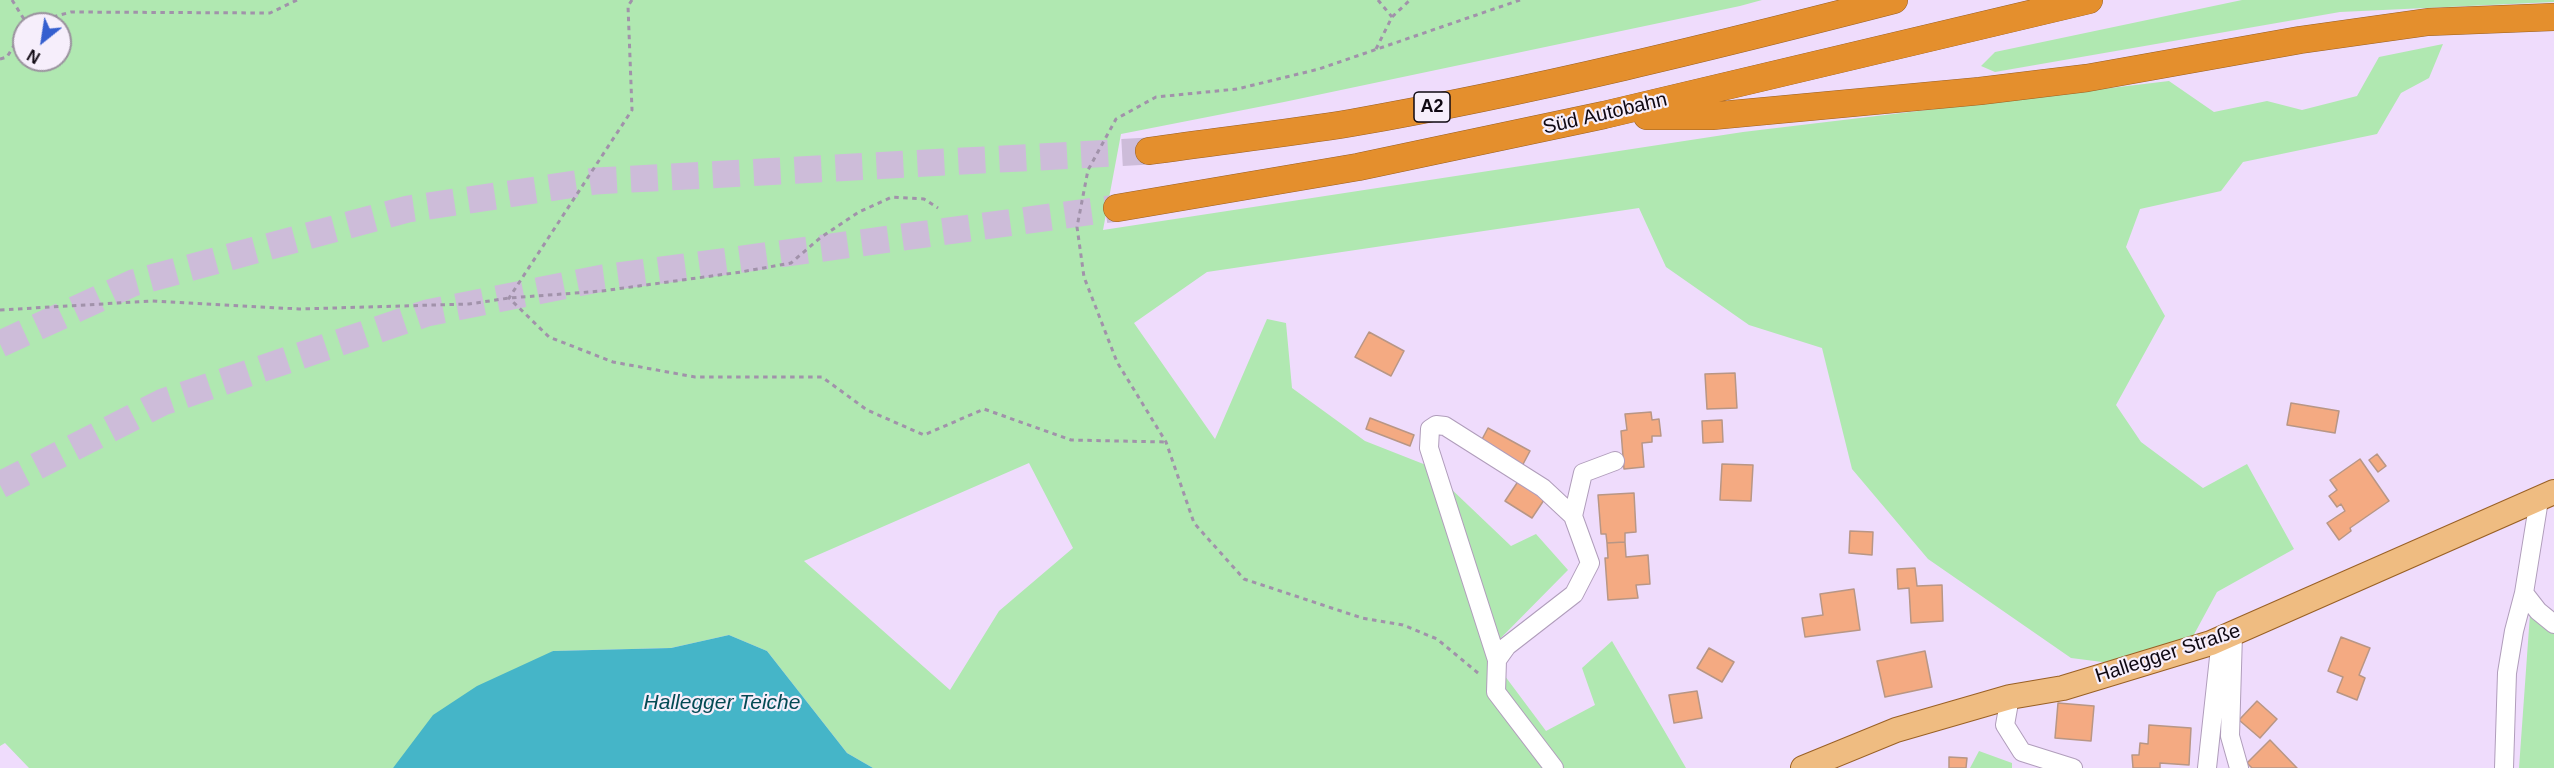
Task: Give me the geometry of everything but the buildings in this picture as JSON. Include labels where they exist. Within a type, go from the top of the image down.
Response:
[{"type":"highway","name":"A2","points":[[1149,151],[1350,123],[1563,81],[1711,47],[1894,0]]},
{"type":"highway","name":"Süd Autobahn","points":[[1117,208],[1358,167],[1604,115],[2089,0]]},
{"type":"highway","points":[[1604,115],[1712,116],[1980,91],[2087,78],[2300,40],[2428,22],[2554,17]]},
{"type":"main road","name":"Hallegger Straße","points":[[1803,768],[1896,730],[2010,697],[2063,688],[2227,637],[2547,496]]},
{"type":"street","points":[[1497,660],[1507,646],[1574,594],[1590,564],[1573,516],[1543,488],[1445,426],[1436,425],[1430,429],[1429,447],[1497,660],[1496,692],[1554,768]]},
{"type":"street","points":[[1573,516],[1583,473],[1615,461]]},
{"type":"street","points":[[2504,768],[2507,673],[2514,631],[2547,496]]},
{"type":"street","points":[[2524,593],[2538,611],[2554,624]]},
{"type":"street","points":[[2207,768],[2227,637]]},
{"type":"street","points":[[2227,637],[2230,736],[2239,768]]},
{"type":"street","points":[[2010,697],[2005,725],[2022,752],[2073,768]]},
{"type":"path","points":[[72,12],[270,13],[297,0]]},
{"type":"path","points":[[509,298],[632,110],[628,6],[632,0]]},
{"type":"path","points":[[1378,0],[1392,17]]},
{"type":"path","points":[[1376,49],[1392,17],[1410,0]]},
{"type":"path","points":[[1496,692],[1477,672],[1437,639],[1403,625],[1362,618],[1244,579],[1194,523],[1166,442],[1117,362],[1084,277],[1077,227],[1089,170],[1116,119],[1156,98],[1237,89],[1319,69],[1520,0]]},
{"type":"path","points":[[0,59],[7,57],[12,49]]},
{"type":"path","points":[[0,310],[152,301],[299,309],[469,304],[509,298],[602,291],[791,263],[830,231],[860,212],[892,197],[924,199],[938,208]]},
{"type":"path","points":[[509,298],[549,337],[613,362],[695,377],[822,377],[867,410],[924,435],[984,409],[1071,440],[1166,442]]},
{"type":"green space","points":[[0,0],[1762,0],[1284,102],[1121,134],[1103,230],[1743,132],[2169,81],[2214,112],[2267,101],[2302,110],[2357,96],[2379,57],[2443,44],[2429,78],[2401,93],[2377,134],[2243,162],[2221,191],[2140,209],[2126,247],[2165,316],[2116,405],[2141,442],[2203,488],[2247,464],[2294,549],[2217,592],[2191,640],[2110,663],[2071,658],[1928,559],[1852,469],[1822,348],[1749,325],[1666,267],[1639,208],[1207,272],[1134,323],[1215,439],[1267,319],[1286,323],[1292,388],[1365,441],[1426,465],[1511,546],[1536,534],[1568,570],[1487,652],[1546,731],[1595,705],[1582,668],[1612,641],[1686,768],[873,768],[847,753],[767,651],[729,635],[671,648],[553,651],[393,768],[29,768],[5,743],[0,746]],"holes":[[[1029,463],[1073,548],[999,611],[950,690],[804,561]]]},
{"type":"green space","points":[[2242,0],[2554,0],[2554,2],[2340,12],[1995,72],[1981,66],[1995,52]]},
{"type":"green space","points":[[2530,614],[2554,626],[2554,768],[2519,768]]},
{"type":"green space","points":[[1979,751],[2012,763],[2012,768],[1970,768]]},
{"type":"water","name":"Hallegger Teiche","points":[[729,635],[767,651],[847,753],[873,768],[393,768],[433,715],[477,686],[553,651],[671,648]]},
{"type":"tunnel","points":[[0,344],[133,283],[408,209],[596,181],[1149,151]]},
{"type":"tunnel","points":[[0,485],[163,402],[427,313],[603,278],[1117,208]]}]
